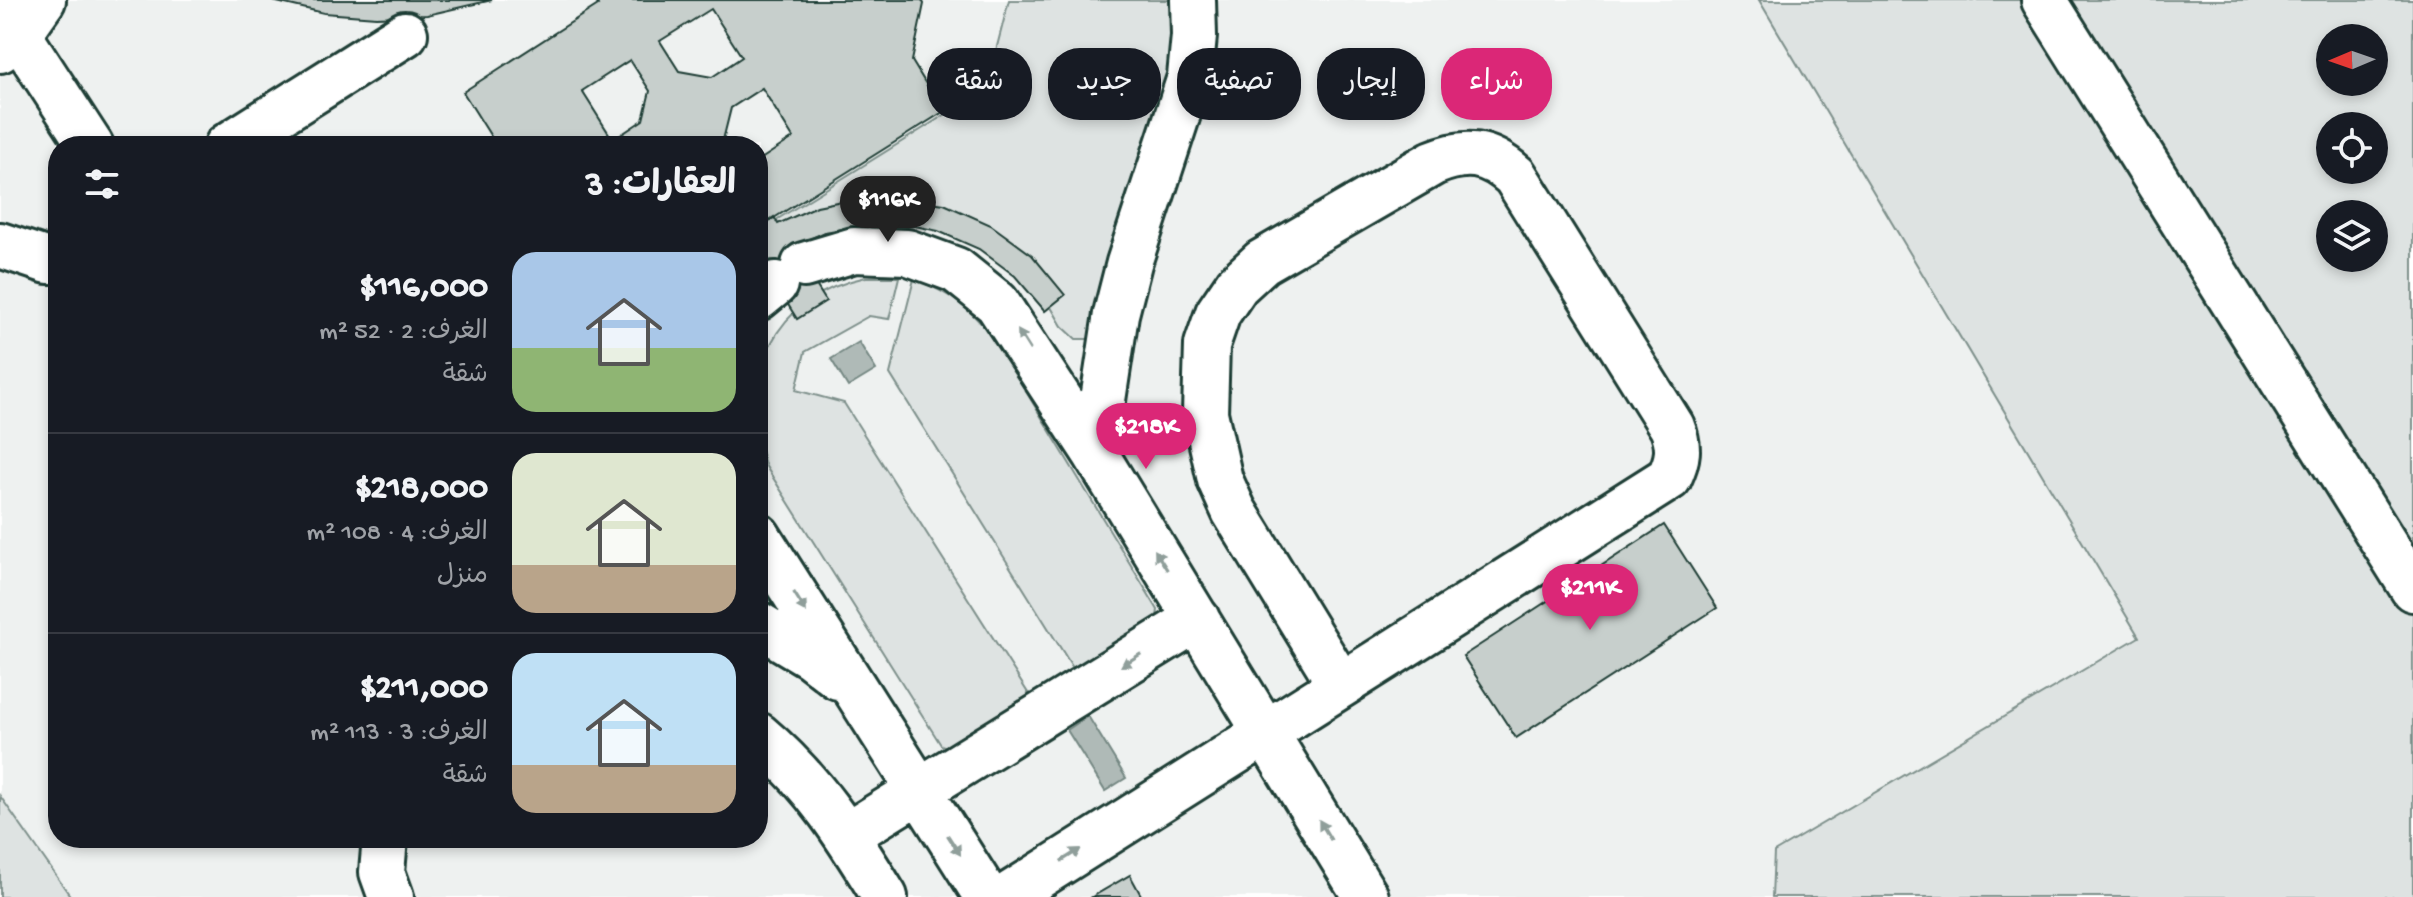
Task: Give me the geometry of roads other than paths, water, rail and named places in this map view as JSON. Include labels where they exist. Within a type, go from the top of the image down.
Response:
[{"type":"street","points":[[1095,453],[1116,314],[1190,77],[1194,36],[1193,0]]},
{"type":"street","points":[[2044,0],[2413,589]]},
{"type":"street","points":[[15,22],[85,136]]},
{"type":"street","points":[[243,136],[405,34]]},
{"type":"street","points":[[1006,897],[1669,478],[1677,462],[1678,444],[1672,427],[1515,176],[1498,161],[1477,153],[1454,154],[1433,163],[1262,262],[1237,285],[1218,313],[1207,345],[1205,413],[1220,480],[1241,524],[1340,684]]},
{"type":"street","points":[[0,245],[48,261]]},
{"type":"street","points":[[779,282],[854,250],[880,249],[907,252],[956,270],[997,303],[1014,324],[1095,453],[1366,897]]},
{"type":"street","points":[[768,552],[987,897]]},
{"type":"street","points":[[847,835],[1197,619]]},
{"type":"street","points":[[768,630],[811,656],[856,691]]},
{"type":"street","points":[[768,744],[806,780],[847,835],[885,897]]},
{"type":"street","points":[[384,848],[382,872],[391,897]]}]
